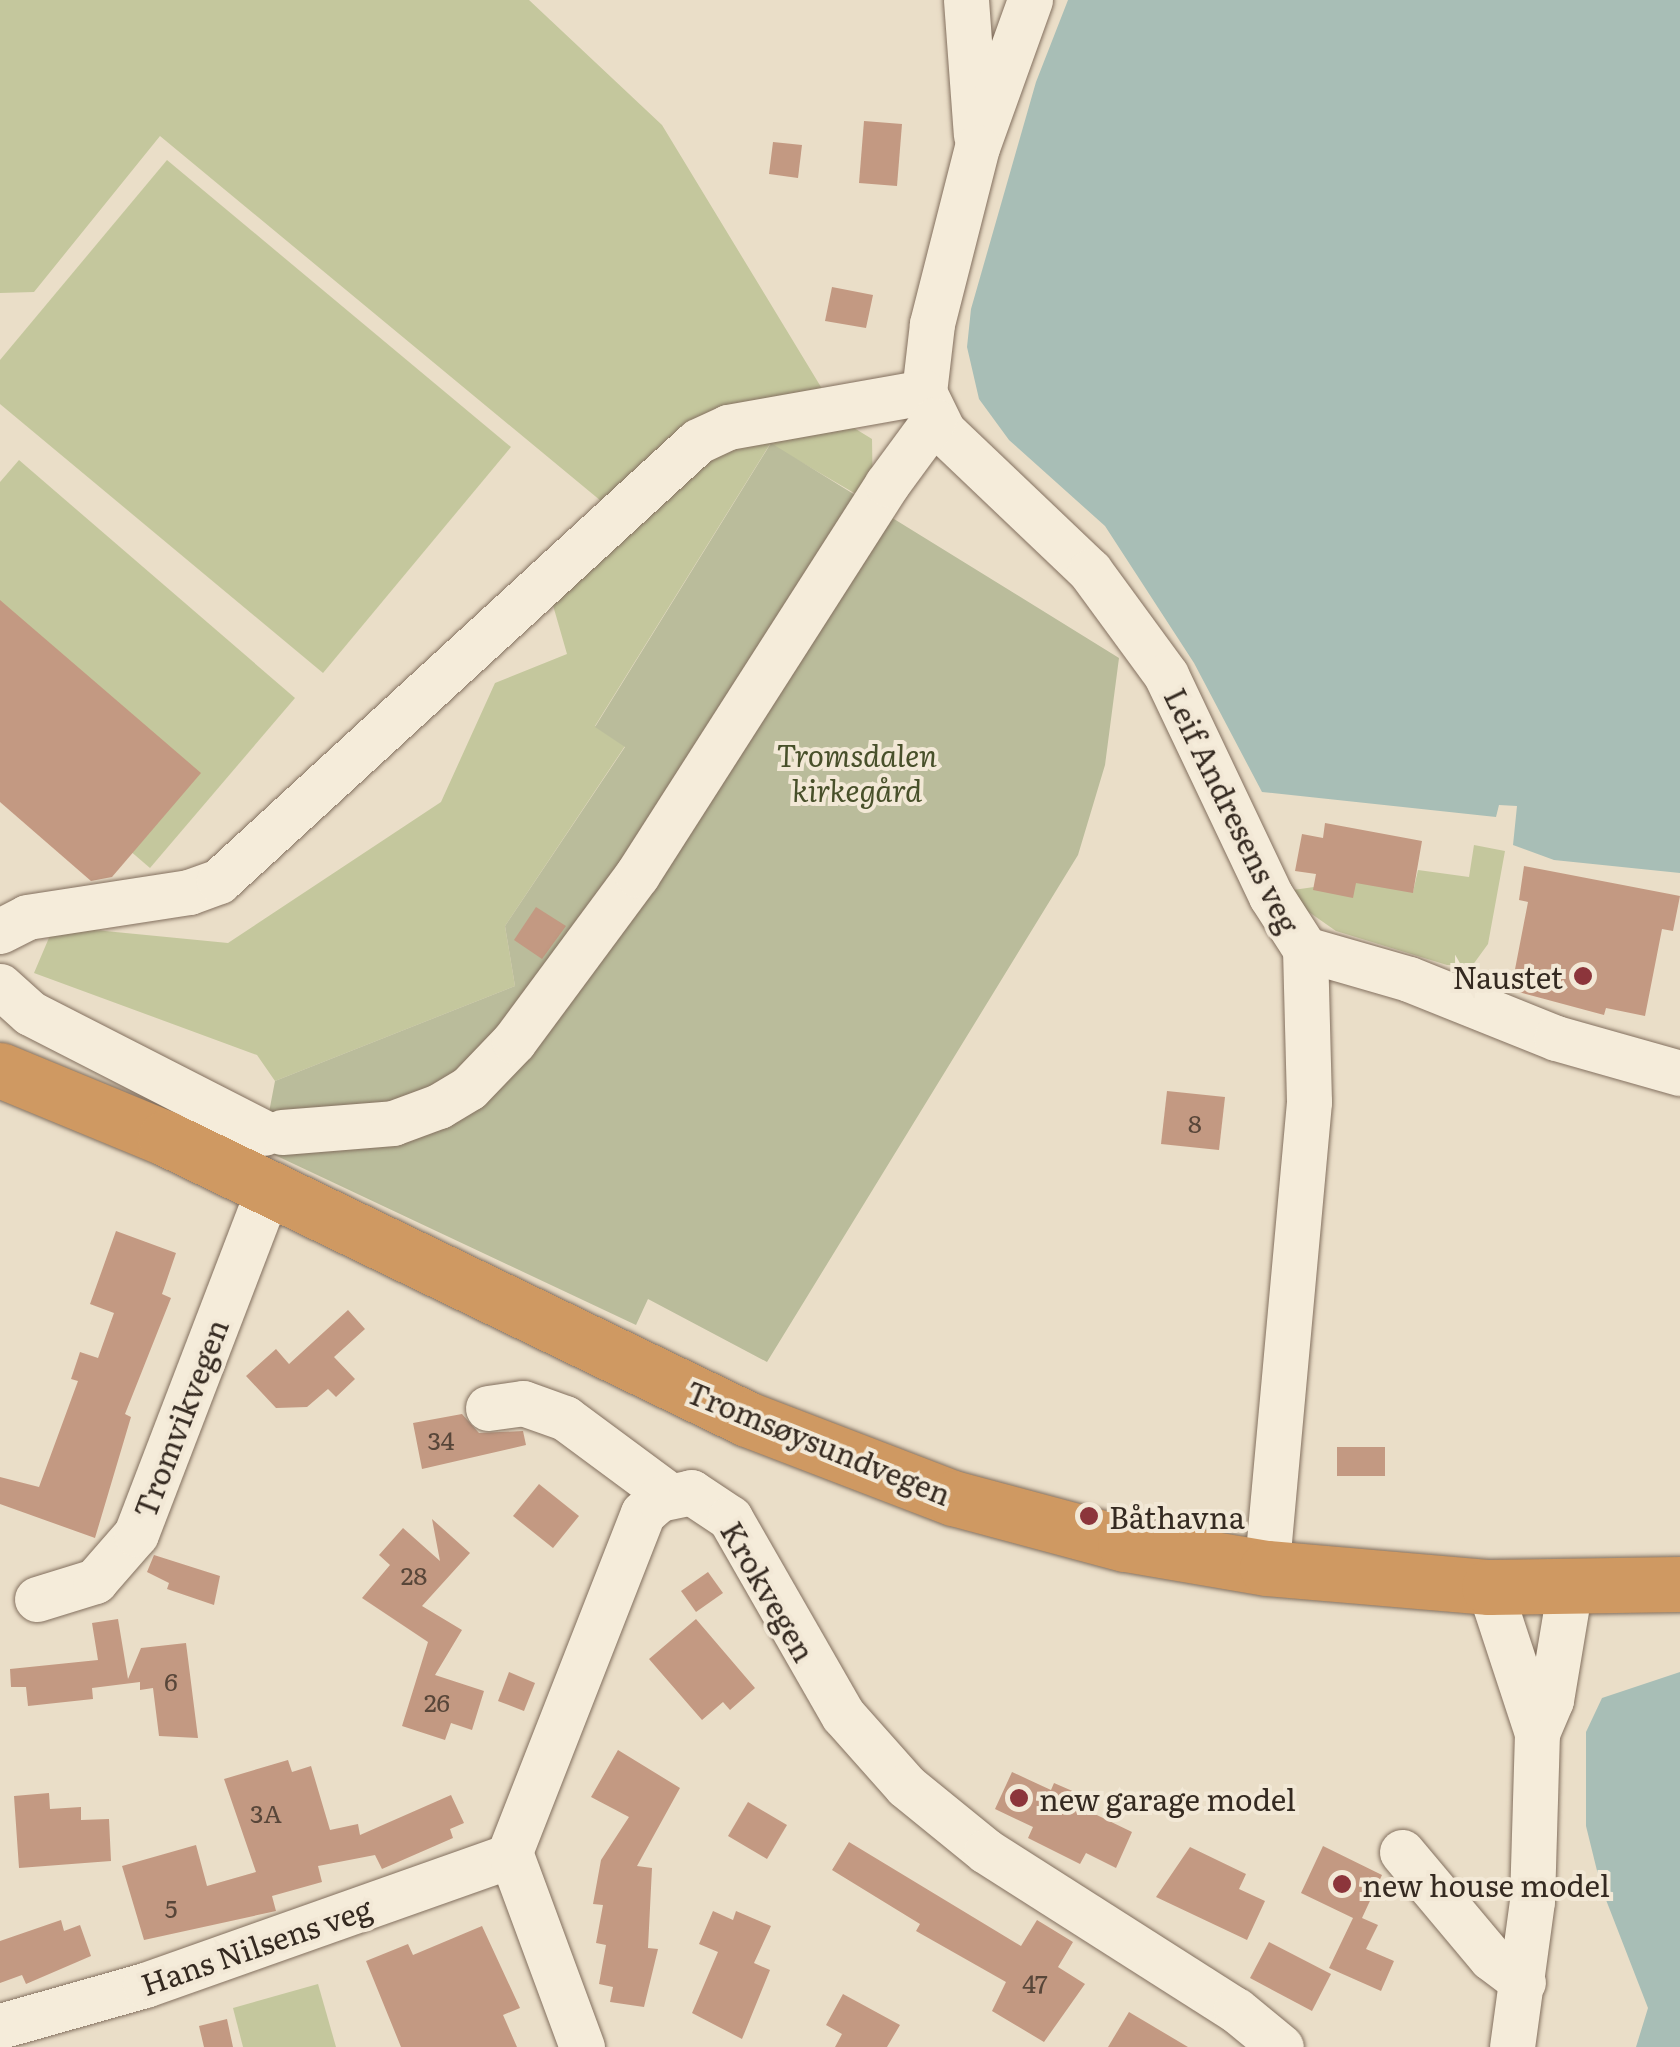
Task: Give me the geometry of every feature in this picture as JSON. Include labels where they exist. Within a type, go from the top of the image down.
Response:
[{"type":"highway","name":"Tromsøysundvegen","points":[[6,1070],[269,1188],[842,1458],[1025,1519],[1268,1568],[1489,1586],[1680,1584]]},
{"type":"street","points":[[966,0],[977,147]]},
{"type":"street","points":[[0,986],[30,1013],[266,1132],[394,1123],[439,1106],[469,1088],[514,1041],[637,875],[873,504],[929,406],[932,324],[977,147],[1030,0]]},
{"type":"street","points":[[0,931],[26,917],[189,892],[218,881],[698,441],[728,427],[929,406]]},
{"type":"street","name":"Leif Andresens veg","points":[[929,406],[1116,603],[1178,694],[1271,896],[1305,949],[1310,1102],[1268,1568]]},
{"type":"street","points":[[1305,949],[1409,979],[1556,1038],[1680,1073]]},
{"type":"street","name":"Tromvikvegen","points":[[37,1599],[96,1581],[136,1534],[269,1188]]},
{"type":"street","points":[[488,1408],[522,1403],[565,1418],[670,1495],[643,1514],[510,1856],[582,2047]]},
{"type":"street","name":"Krokvegen","points":[[670,1495],[698,1493],[730,1518],[843,1715],[926,1804],[1281,2047]]},
{"type":"street","points":[[1489,1586],[1537,1733]]},
{"type":"street","points":[[1512,2047],[1523,1982],[1537,1733],[1551,1700],[1570,1587]]},
{"type":"street","points":[[1402,1852],[1490,1958],[1523,1982]]},
{"type":"street","name":"Hans Nilsens veg","points":[[0,2026],[145,1985],[510,1856]]},
{"type":"green space","points":[[0,0],[529,0],[662,125],[841,420],[872,439],[873,504],[770,444],[595,726],[625,746],[505,926],[515,986],[275,1081],[257,1055],[34,973],[54,926],[228,943],[441,802],[495,683],[567,654],[548,588],[601,501],[160,136],[34,292],[0,293]]},
{"type":"green space","points":[[167,160],[511,447],[323,673],[0,404],[0,360]]},
{"type":"green space","name":"Tromsdalen kirkegård","points":[[771,443],[1119,658],[1105,765],[1078,855],[767,1362],[648,1299],[636,1325],[262,1149],[275,1081],[515,986],[505,926],[625,747],[595,727]]},
{"type":"green space","points":[[19,460],[295,698],[150,868],[0,739],[0,482]]},
{"type":"green space","points":[[1474,845],[1505,851],[1488,944],[1472,966],[1447,965],[1336,931],[1296,903],[1293,890],[1356,881],[1413,892],[1418,870],[1469,877]]},
{"type":"green space","points":[[318,1984],[336,2047],[243,2047],[233,2008]]},
{"type":"water","points":[[1068,0],[1680,0],[1680,873],[1554,860],[1513,845],[1517,806],[1499,805],[1496,817],[1262,792],[1194,663],[1105,526],[1009,440],[979,399],[967,347],[971,309],[1036,82]]},
{"type":"water","points":[[1680,1672],[1680,2047],[1636,2047],[1648,2008],[1601,1887],[1586,1826],[1586,1732],[1602,1698]]},
{"type":"building","points":[[864,121],[902,124],[897,186],[859,183]]},
{"type":"building","points":[[773,142],[802,145],[798,178],[769,174]]},
{"type":"building","points":[[832,287],[873,295],[866,328],[825,321]]},
{"type":"building","points":[[0,600],[201,773],[112,877],[91,881],[0,802]]},
{"type":"building","points":[[1325,823],[1422,841],[1413,893],[1356,883],[1353,898],[1313,890],[1316,874],[1295,871],[1302,834],[1323,838]]},
{"type":"building","points":[[1524,866],[1680,896],[1673,931],[1662,929],[1645,1016],[1606,1008],[1604,1015],[1511,990],[1528,902],[1519,900]]},
{"type":"building","points":[[536,907],[566,926],[542,959],[514,940]]},
{"type":"building","points":[[1167,1091],[1225,1097],[1219,1150],[1161,1144]]},
{"type":"building","points":[[116,1231],[176,1253],[162,1294],[171,1298],[125,1414],[131,1417],[95,1538],[0,1504],[0,1477],[39,1487],[78,1381],[71,1379],[80,1352],[98,1358],[114,1313],[90,1304]]},
{"type":"building","points":[[348,1310],[365,1329],[334,1357],[355,1379],[336,1397],[328,1389],[307,1407],[276,1408],[246,1376],[276,1349],[289,1364]]},
{"type":"building","points":[[462,1414],[479,1433],[523,1431],[526,1445],[422,1469],[413,1423]]},
{"type":"building","points":[[1337,1447],[1385,1447],[1385,1476],[1337,1476]]},
{"type":"building","points":[[539,1484],[579,1516],[553,1548],[513,1516]]},
{"type":"building","points":[[432,1519],[470,1553],[422,1606],[462,1630],[435,1675],[484,1691],[472,1730],[451,1723],[445,1740],[402,1726],[428,1642],[362,1598],[390,1565],[379,1555],[403,1528],[440,1561]]},
{"type":"building","points":[[154,1555],[220,1576],[214,1605],[167,1589],[169,1583],[147,1572]]},
{"type":"building","points":[[708,1572],[723,1593],[696,1612],[681,1591]]},
{"type":"building","points":[[118,1619],[128,1679],[141,1648],[186,1643],[198,1738],[159,1736],[153,1688],[140,1690],[140,1682],[92,1688],[93,1699],[28,1706],[26,1687],[11,1687],[10,1669],[98,1660],[92,1623]]},
{"type":"building","points":[[696,1619],[755,1688],[730,1710],[723,1702],[702,1720],[649,1659]]},
{"type":"building","points":[[509,1672],[535,1683],[524,1711],[498,1701]]},
{"type":"building","points":[[618,1750],[680,1788],[637,1866],[652,1868],[648,1948],[658,1949],[644,2007],[610,2002],[613,1987],[599,1984],[606,1945],[596,1943],[603,1905],[593,1904],[601,1860],[629,1817],[591,1797]]},
{"type":"building","points":[[288,1760],[292,1772],[311,1766],[330,1830],[358,1824],[360,1835],[451,1795],[464,1823],[450,1829],[453,1838],[382,1869],[375,1855],[318,1866],[322,1882],[272,1896],[276,1911],[144,1940],[122,1866],[196,1845],[207,1886],[256,1872],[224,1779]]},
{"type":"building","points":[[1012,1772],[1051,1790],[1054,1783],[1077,1793],[1072,1803],[1132,1832],[1116,1868],[1086,1853],[1080,1864],[1028,1838],[1033,1827],[995,1809]]},
{"type":"building","points":[[49,1793],[50,1809],[81,1807],[81,1820],[109,1819],[111,1861],[19,1868],[14,1796]]},
{"type":"building","points":[[748,1802],[787,1825],[767,1859],[728,1836]]},
{"type":"building","points":[[849,1842],[1021,1946],[1037,1920],[1073,1942],[1058,1967],[1085,1984],[1044,2042],[992,2011],[1006,1982],[916,1931],[920,1924],[832,1870]]},
{"type":"building","points":[[1323,1846],[1382,1875],[1362,1918],[1378,1925],[1366,1949],[1394,1961],[1381,1991],[1329,1968],[1353,1918],[1301,1893]]},
{"type":"building","points":[[1190,1847],[1246,1874],[1239,1889],[1265,1901],[1247,1940],[1156,1897]]},
{"type":"building","points":[[713,1911],[733,1920],[736,1911],[771,1926],[754,1963],[770,1970],[742,2039],[692,2013],[718,1952],[699,1944]]},
{"type":"building","points":[[61,1920],[64,1931],[80,1925],[91,1956],[26,1984],[22,1975],[0,1983],[0,1941]]},
{"type":"building","points":[[482,1926],[520,2008],[503,2015],[517,2047],[401,2047],[366,1961],[408,1944],[413,1955]]},
{"type":"building","points":[[1269,1942],[1331,1974],[1312,2011],[1250,1978]]},
{"type":"building","points":[[843,1994],[900,2025],[887,2047],[835,2047],[842,2034],[826,2025]]},
{"type":"building","points":[[1129,2012],[1188,2047],[1108,2047]]},
{"type":"building","points":[[227,2019],[233,2047],[204,2047],[199,2026]]},
{"type":"place","name":"Naustet","points":[[1583,976]]},
{"type":"place","name":"Båthavna","points":[[1089,1516]]},
{"type":"place","name":"new garage model","points":[[1019,1798]]},
{"type":"place","name":"new house model","points":[[1342,1884]]}]
